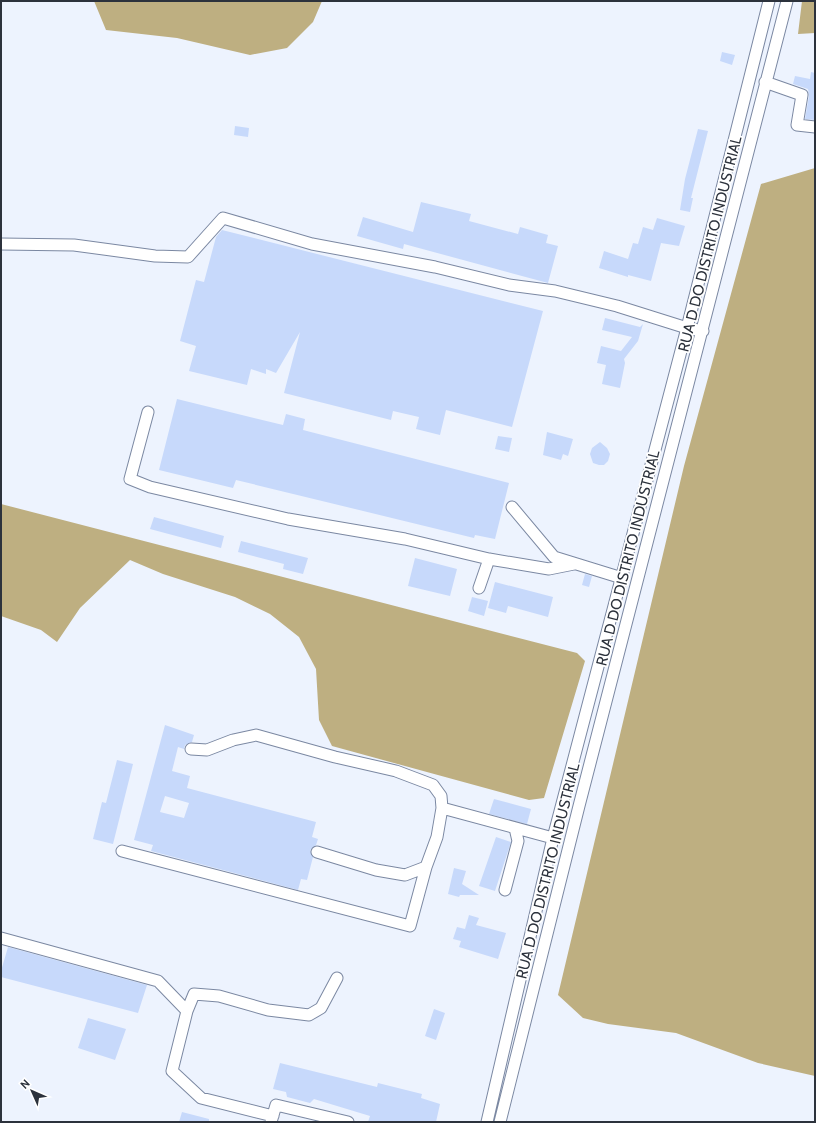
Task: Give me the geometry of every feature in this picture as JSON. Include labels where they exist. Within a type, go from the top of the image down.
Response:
[{"type":"street","name":"RUA D DO DISTRITO INDUSTRIAL","points":[[488,1122],[553,838],[687,328],[769,1]]},
{"type":"street","name":"RUA D DO DISTRITO INDUSTRIAL","points":[[500,1122],[581,799],[787,1]]},
{"type":"street","points":[[766,82],[802,94],[797,125],[815,128]]},
{"type":"street","points":[[1,244],[74,245],[155,256],[188,257],[223,218],[312,244],[435,267],[509,285],[555,291],[617,306],[687,328],[703,331]]},
{"type":"street","points":[[148,412],[130,479],[150,487],[288,519],[405,539],[488,559],[549,569],[574,564]]},
{"type":"street","points":[[512,507],[554,557],[622,578]]},
{"type":"street","points":[[479,588],[488,559]]},
{"type":"street","points":[[122,851],[410,926],[426,866],[437,837],[442,808],[441,796],[433,785],[396,771],[335,757],[256,735],[233,740],[207,750],[191,749]]},
{"type":"street","points":[[442,808],[553,838]]},
{"type":"street","points":[[505,890],[518,841],[515,828]]},
{"type":"street","points":[[317,852],[376,870],[405,875],[426,866]]},
{"type":"street","points":[[1,938],[158,981],[187,1011]]},
{"type":"street","points":[[337,978],[321,1008],[309,1015],[268,1010],[219,996],[194,994],[187,1011],[172,1071],[201,1098],[272,1119],[276,1104],[348,1122]]},
{"type":"shaded area","points":[[94,1],[322,1],[313,22],[287,48],[250,55],[177,38],[106,30]]},
{"type":"shaded area","points":[[802,1],[815,1],[815,33],[798,34]]},
{"type":"shaded area","points":[[815,168],[815,1076],[758,1063],[676,1033],[608,1024],[583,1018],[558,995],[684,466],[761,184]]},
{"type":"shaded area","points":[[1,504],[577,653],[585,661],[544,798],[529,800],[332,746],[319,720],[316,669],[299,637],[270,614],[235,597],[163,574],[130,560],[80,608],[57,642],[41,630],[1,616]]},
{"type":"building","points":[[722,52],[735,55],[732,65],[720,61]]},
{"type":"building","points":[[811,72],[815,73],[815,120],[805,119],[809,96],[808,89],[793,84],[795,76],[810,79]]},
{"type":"building","points":[[235,126],[249,128],[248,137],[234,135]]},
{"type":"building","points":[[698,129],[708,131],[691,198],[693,198],[690,212],[680,210],[685,179]]},
{"type":"building","points":[[421,202],[471,214],[469,221],[518,234],[520,227],[548,235],[546,243],[558,246],[548,283],[404,244],[403,249],[357,236],[363,217],[413,232]]},
{"type":"building","points":[[657,218],[685,226],[679,246],[661,243],[651,281],[628,275],[628,277],[599,268],[604,251],[628,259],[633,243],[638,244],[643,227],[653,230]]},
{"type":"building","points":[[222,230],[543,311],[512,427],[446,410],[440,435],[416,429],[419,417],[393,411],[391,420],[284,393],[300,332],[276,373],[266,369],[266,374],[251,369],[247,385],[189,371],[196,346],[180,341],[196,280],[204,282],[216,237]]},
{"type":"building","points":[[605,318],[640,327],[643,324],[638,341],[624,359],[625,363],[620,388],[602,384],[606,365],[597,363],[601,346],[621,351],[632,337],[602,330]]},
{"type":"building","points":[[177,399],[283,425],[286,414],[305,419],[303,430],[509,483],[495,539],[475,535],[474,538],[236,480],[233,488],[159,470]]},
{"type":"building","points":[[547,432],[573,439],[568,456],[563,454],[561,460],[543,455]]},
{"type":"building","points":[[498,436],[512,438],[509,452],[495,449]]},
{"type":"building","points":[[600,442],[607,448],[610,454],[608,461],[604,465],[593,463],[590,454],[592,448]]},
{"type":"building","points":[[154,517],[224,536],[221,548],[150,529]]},
{"type":"building","points":[[241,541],[308,558],[303,574],[283,569],[284,564],[238,552]]},
{"type":"building","points":[[415,558],[457,569],[450,596],[408,586]]},
{"type":"building","points":[[585,574],[592,576],[589,587],[582,585]]},
{"type":"building","points":[[495,582],[553,597],[548,617],[508,606],[506,613],[488,608]]},
{"type":"building","points":[[472,597],[488,601],[484,616],[468,611]]},
{"type":"building","points":[[165,725],[194,735],[192,742],[185,745],[184,749],[178,747],[172,771],[190,776],[187,788],[316,822],[312,837],[318,839],[316,845],[310,850],[313,857],[307,880],[301,879],[298,890],[151,851],[153,845],[134,840]],"holes":[[[165,796],[189,803],[184,818],[160,812]]]},
{"type":"building","points":[[117,760],[133,764],[113,844],[93,839],[102,802],[106,803]]},
{"type":"building","points":[[494,799],[531,809],[527,824],[489,814]]},
{"type":"building","points":[[496,837],[511,842],[495,891],[479,886]]},
{"type":"building","points":[[454,868],[466,871],[462,884],[479,895],[460,895],[459,897],[448,894]]},
{"type":"building","points":[[469,915],[479,918],[476,925],[506,933],[498,959],[459,947],[461,941],[453,939],[457,927],[465,929]]},
{"type":"building","points":[[8,947],[147,985],[138,1013],[1,977],[1,971]]},
{"type":"building","points":[[434,1009],[445,1013],[436,1040],[425,1036]]},
{"type":"building","points":[[88,1018],[126,1029],[115,1060],[78,1048]]},
{"type":"building","points":[[280,1063],[377,1087],[378,1083],[422,1094],[421,1098],[440,1104],[436,1122],[368,1122],[370,1116],[314,1099],[310,1103],[287,1097],[286,1092],[273,1089]]},
{"type":"building","points":[[182,1112],[209,1119],[209,1122],[179,1122]]}]
